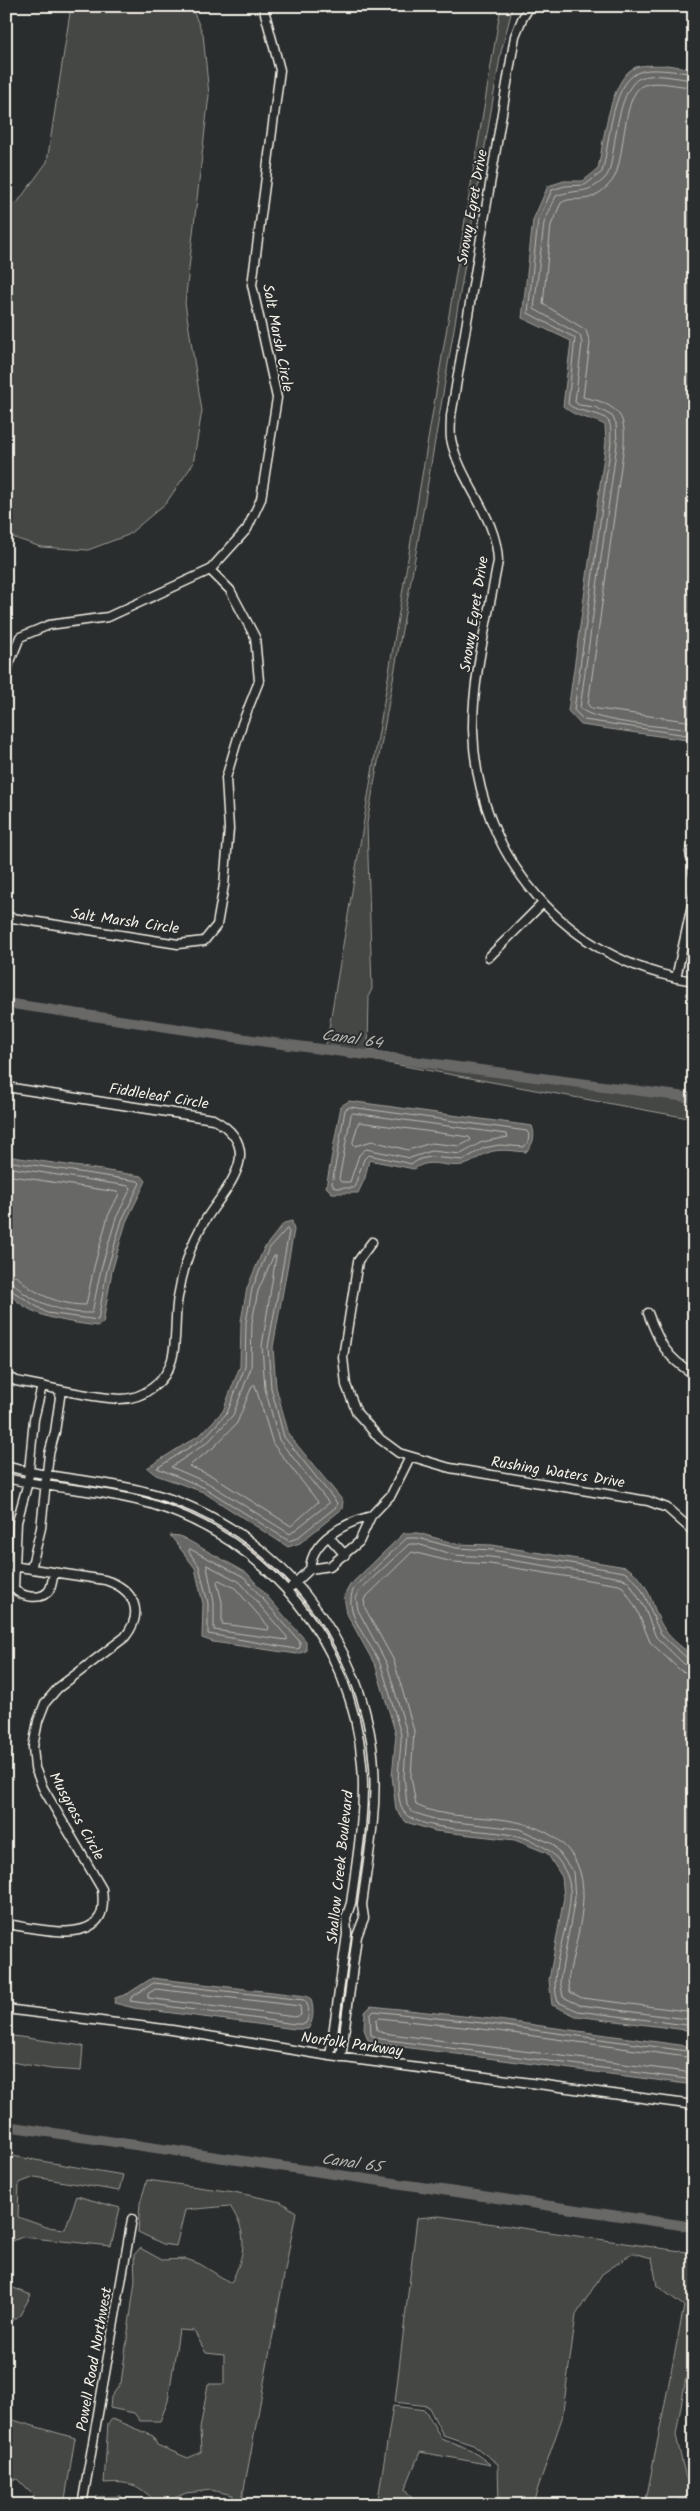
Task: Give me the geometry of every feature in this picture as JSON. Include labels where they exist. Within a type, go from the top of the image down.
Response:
[{"type":"street","name":"Salt Marsh Circle","points":[[6,680],[9,664],[20,637],[49,625],[108,617],[210,570],[247,530],[261,499],[277,398],[252,285],[280,70],[264,6]]},
{"type":"street","name":"Snowy Egret Drive","points":[[530,6],[515,36],[451,416],[451,439],[458,460],[491,527],[497,546],[498,561],[474,698],[475,763],[493,827],[513,866],[543,903],[573,930],[617,959],[646,970],[694,981]]},
{"type":"street","name":"Salt Marsh Circle","points":[[6,917],[178,944],[204,941],[217,925],[224,885],[229,829],[226,778],[242,724],[259,682],[255,637],[230,590],[210,570]]},
{"type":"street","points":[[690,852],[694,874]]},
{"type":"street","points":[[676,978],[694,896]]},
{"type":"street","points":[[490,957],[543,903]]},
{"type":"street","name":"Fiddleleaf Circle","points":[[6,1087],[199,1115],[222,1124],[232,1133],[239,1148],[240,1164],[235,1179],[200,1229],[184,1270],[177,1300],[175,1351],[171,1364],[161,1382],[143,1395],[122,1399],[61,1390],[16,1381],[6,1376]]},
{"type":"street","name":"Rushing Waters Drive","points":[[372,1242],[358,1261],[343,1357],[346,1385],[358,1413],[380,1439],[399,1453],[450,1468],[648,1501],[667,1508],[694,1532]]},
{"type":"street","points":[[648,1313],[659,1340],[676,1364],[694,1374]]},
{"type":"street","points":[[42,1386],[34,1419],[30,1472],[17,1522],[10,1566],[14,1588],[24,1596],[45,1594],[50,1589],[54,1572]]},
{"type":"street","points":[[31,1569],[41,1528],[44,1485],[61,1390]]},
{"type":"street","points":[[287,1590],[310,1570],[330,1566],[359,1542],[371,1516],[390,1496],[410,1457]]},
{"type":"street","name":"Shallow Creek Boulevard","points":[[6,1466],[155,1494],[196,1509],[238,1532],[273,1559],[315,1606],[341,1647],[355,1679],[368,1723],[374,1765],[374,1804],[362,1906],[364,1918],[357,1936],[341,2058]]},
{"type":"street","name":"Shallow Creek Boulevard","points":[[6,1478],[123,1497],[192,1519],[231,1540],[266,1569],[305,1611],[330,1650],[344,1681],[356,1723],[362,1764],[360,1838],[351,1903],[346,1918],[347,1934],[330,2056]]},
{"type":"street","points":[[310,1570],[314,1551],[340,1527],[371,1516]]},
{"type":"street","points":[[329,1537],[345,1555]]},
{"type":"street","name":"Musgrass Circle","points":[[6,1924],[62,1932],[80,1931],[100,1917],[103,1905],[102,1889],[43,1788],[35,1768],[33,1748],[38,1721],[45,1703],[58,1688],[124,1637],[133,1626],[135,1611],[132,1597],[119,1584],[105,1580],[10,1566]]},
{"type":"street","name":"Norfolk Parkway","points":[[6,2009],[172,2030],[341,2058],[694,2105]]},
{"type":"street","name":"Powell Road Northwest","points":[[82,2505],[132,2219]]},
{"type":"shaded area","points":[[71,6],[191,6],[203,34],[209,95],[185,303],[202,411],[193,464],[166,503],[128,535],[88,550],[41,547],[6,535],[6,205],[17,203],[47,162]]},
{"type":"shaded area","points":[[501,6],[513,6],[501,52],[417,547],[367,823],[372,989],[369,995],[368,1050],[694,1100],[694,1119],[355,1057],[352,1050],[326,1046]]},
{"type":"shaded area","points":[[6,2035],[83,2046],[81,2071],[51,2069],[6,2061]]},
{"type":"shaded area","points":[[6,2155],[123,2175],[119,2191],[35,2177],[19,2183],[18,2217],[46,2227],[65,2229],[77,2196],[120,2208],[111,2246],[22,2237],[6,2244]]},
{"type":"shaded area","points":[[147,2180],[234,2192],[281,2202],[296,2212],[241,2505],[232,2505],[233,2495],[211,2490],[186,2493],[159,2505],[146,2493],[134,2486],[122,2483],[104,2483],[108,2424],[112,2419],[153,2436],[157,2445],[188,2458],[201,2452],[200,2429],[208,2384],[224,2384],[224,2355],[206,2353],[194,2331],[179,2330],[168,2401],[160,2421],[140,2421],[134,2413],[110,2408],[111,2397],[121,2383],[135,2281],[134,2255],[140,2248],[162,2260],[186,2259],[200,2264],[231,2283],[242,2254],[243,2244],[240,2226],[230,2206],[185,2210],[176,2246],[163,2244],[138,2232],[140,2203]]},
{"type":"shaded area","points":[[439,2216],[694,2253],[694,2331],[676,2435],[686,2479],[694,2480],[694,2500],[679,2500],[679,2505],[645,2505],[684,2306],[657,2286],[652,2258],[633,2253],[602,2274],[576,2315],[562,2418],[532,2505],[499,2505],[498,2464],[473,2445],[443,2435],[428,2406],[395,2402],[417,2218]]},
{"type":"shaded area","points":[[6,2285],[31,2295],[20,2315],[6,2326]]},
{"type":"shaded area","points":[[393,2406],[425,2410],[441,2438],[471,2450],[491,2465],[420,2452],[405,2489],[417,2505],[377,2505]]},
{"type":"shaded area","points":[[6,2418],[75,2438],[64,2505],[39,2505],[40,2502],[17,2479],[6,2481]]},
{"type":"shaded area","points":[[121,2496],[130,2505],[95,2505],[96,2497]]},
{"type":"water","points":[[667,65],[694,69],[694,741],[581,725],[568,711],[606,442],[605,425],[573,413],[563,406],[571,341],[522,318],[533,220],[548,186],[564,181],[583,181],[598,169],[609,112],[620,83],[627,73],[636,67]]},
{"type":"water","points":[[349,1101],[532,1126],[533,1140],[526,1152],[492,1151],[469,1163],[456,1166],[432,1163],[414,1169],[369,1160],[365,1178],[358,1193],[332,1193],[326,1187],[341,1106]]},
{"type":"water","points":[[6,1156],[142,1176],[146,1181],[126,1222],[112,1271],[103,1323],[97,1326],[47,1317],[25,1307],[6,1290]]},
{"type":"water","points":[[292,1221],[294,1230],[273,1347],[276,1387],[289,1435],[343,1501],[342,1509],[300,1543],[288,1547],[203,1492],[156,1475],[147,1468],[201,1434],[223,1411],[240,1366],[241,1321],[247,1288],[264,1248],[284,1223]]},
{"type":"water","points":[[404,1533],[418,1533],[457,1544],[492,1545],[626,1567],[641,1580],[660,1622],[668,1634],[694,1657],[694,2031],[576,2016],[552,2005],[549,1980],[564,1897],[562,1877],[547,1853],[515,1840],[435,1831],[406,1822],[396,1810],[392,1776],[396,1735],[376,1667],[347,1614],[344,1596],[350,1585]]},
{"type":"water","points":[[170,1535],[180,1536],[247,1573],[306,1641],[306,1651],[297,1654],[213,1642],[202,1638],[203,1604],[195,1568]]},
{"type":"water","points":[[152,1978],[306,1996],[311,1999],[313,2011],[310,2026],[308,2029],[295,2029],[134,2008],[114,2003],[115,1998],[127,1994]]},
{"type":"water","points":[[371,2006],[491,2019],[694,2047],[694,2085],[380,2044],[368,2040],[364,2029],[365,2012]]},
{"type":"waterway","name":"Canal 64","points":[[6,1003],[267,1042],[694,1098]]},
{"type":"waterway","name":"Canal 65","points":[[6,2126],[694,2227]]}]
